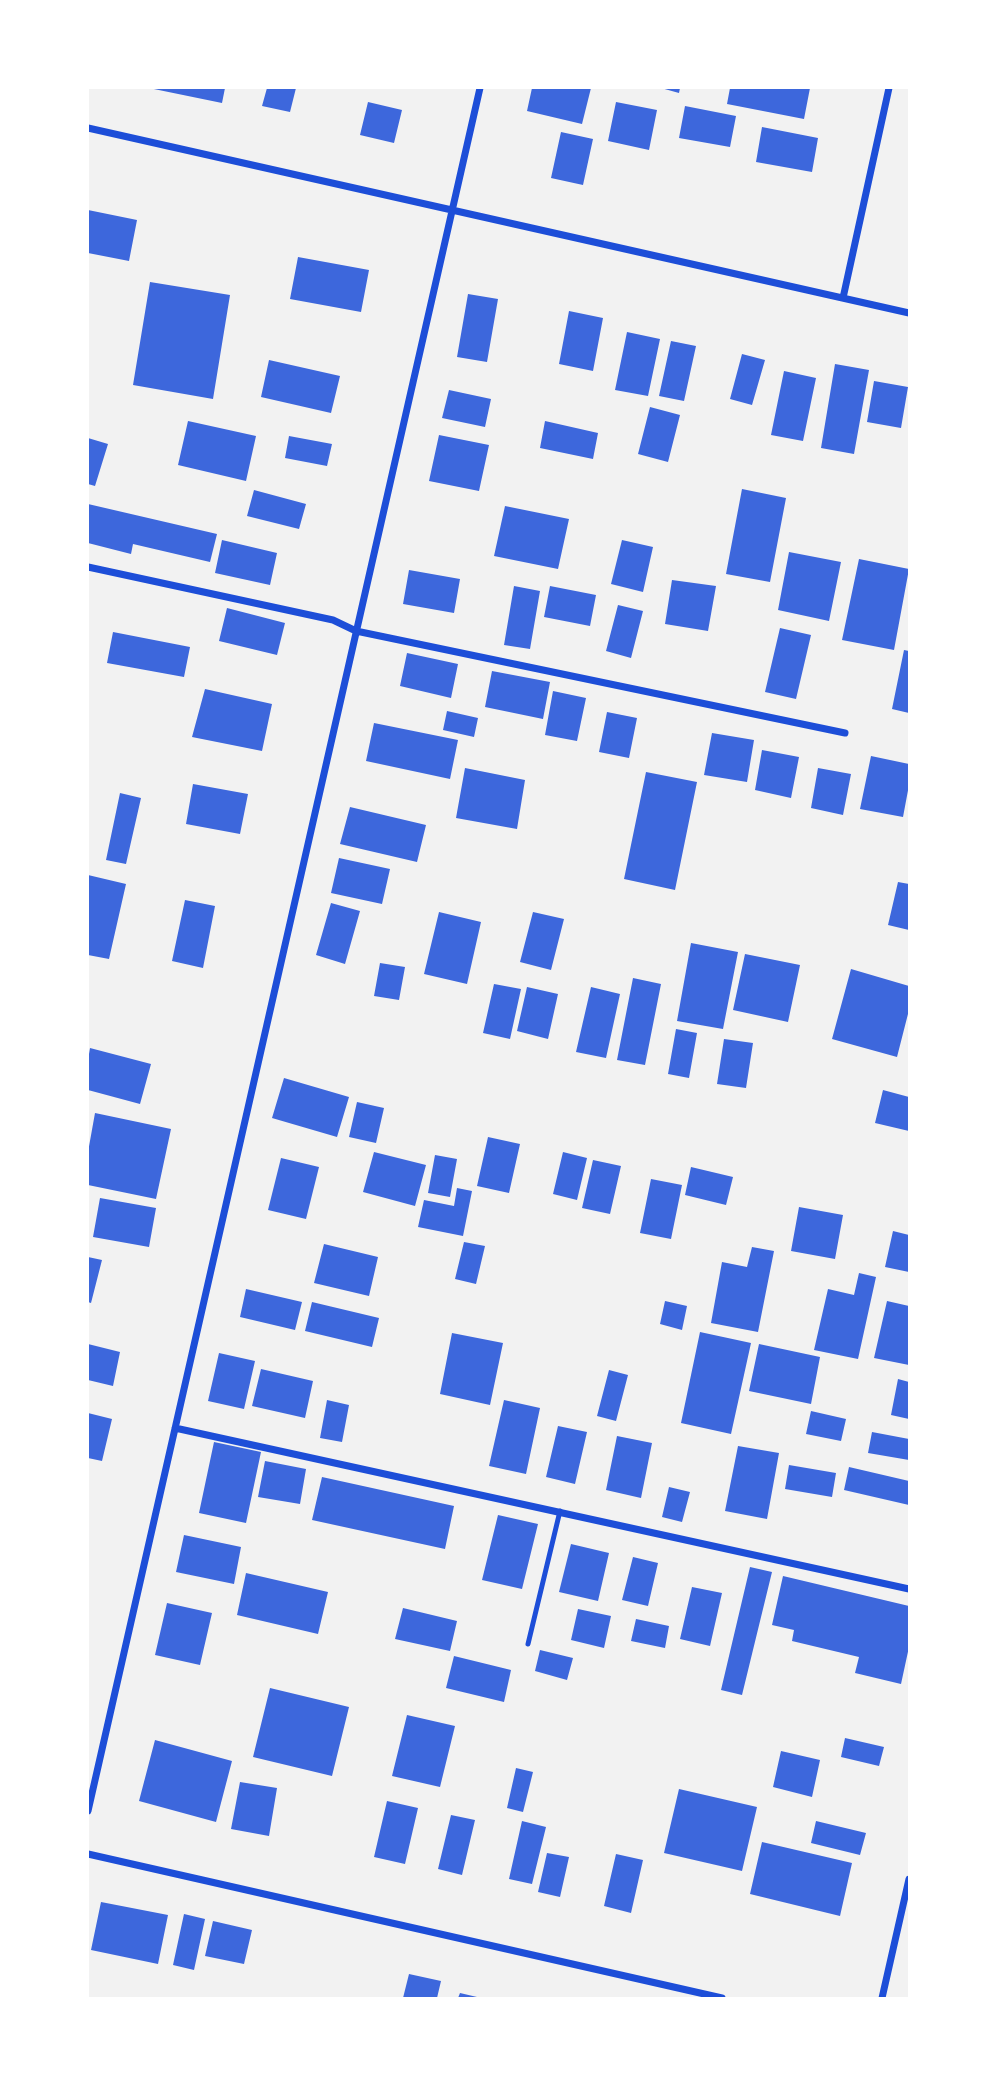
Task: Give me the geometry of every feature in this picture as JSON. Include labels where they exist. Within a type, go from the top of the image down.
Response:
[{"type":"street","points":[[88,1811],[480,88]]},
{"type":"street","points":[[843,298],[889,88]]},
{"type":"street","points":[[88,128],[909,313]]},
{"type":"street","points":[[88,567],[333,620],[356,631],[845,733]]},
{"type":"street","points":[[175,1428],[909,1589]]},
{"type":"street","points":[[88,1854],[722,1998]]},
{"type":"street","points":[[882,1998],[909,1879]]},
{"type":"lane","points":[[528,1644],[560,1511]]},
{"type":"building","points":[[149,88],[225,88],[222,103]]},
{"type":"building","points":[[267,88],[296,88],[290,112],[262,106]]},
{"type":"building","points":[[532,88],[591,88],[582,124],[527,111]]},
{"type":"building","points":[[661,88],[680,88],[679,93]]},
{"type":"building","points":[[730,88],[810,88],[804,119],[727,104]]},
{"type":"building","points":[[368,102],[402,110],[394,143],[360,135]]},
{"type":"building","points":[[616,102],[657,110],[649,150],[608,141]]},
{"type":"building","points":[[685,106],[736,116],[730,147],[679,138]]},
{"type":"building","points":[[762,127],[818,138],[812,172],[756,162]]},
{"type":"building","points":[[561,132],[593,139],[583,185],[551,178]]},
{"type":"building","points":[[88,210],[137,220],[129,261],[88,253]]},
{"type":"building","points":[[298,257],[369,270],[361,312],[290,299]]},
{"type":"building","points":[[150,282],[230,295],[213,399],[133,385]]},
{"type":"building","points":[[468,294],[498,299],[487,362],[457,357]]},
{"type":"building","points":[[569,311],[603,318],[593,371],[559,364]]},
{"type":"building","points":[[627,332],[660,339],[648,396],[615,390]]},
{"type":"building","points":[[671,341],[696,346],[684,401],[659,396]]},
{"type":"building","points":[[742,354],[765,360],[752,405],[730,399]]},
{"type":"building","points":[[269,360],[340,376],[331,413],[261,397]]},
{"type":"building","points":[[835,364],[869,370],[854,454],[821,448]]},
{"type":"building","points":[[784,371],[816,378],[803,441],[771,435]]},
{"type":"building","points":[[874,381],[908,387],[901,428],[867,422]]},
{"type":"building","points":[[449,390],[491,399],[485,427],[442,418]]},
{"type":"building","points":[[650,407],[680,415],[668,462],[638,454]]},
{"type":"building","points":[[188,421],[256,436],[246,481],[178,465]]},
{"type":"building","points":[[545,421],[598,433],[593,459],[540,448]]},
{"type":"building","points":[[439,435],[489,445],[479,491],[429,481]]},
{"type":"building","points":[[289,436],[332,444],[327,466],[285,458]]},
{"type":"building","points":[[88,438],[108,444],[95,486],[88,484]]},
{"type":"building","points":[[742,489],[786,498],[770,582],[726,574]]},
{"type":"building","points":[[254,490],[306,504],[299,529],[247,516]]},
{"type":"building","points":[[88,504],[217,534],[210,562],[133,544],[131,554],[88,543]]},
{"type":"building","points":[[505,506],[569,519],[558,569],[494,556]]},
{"type":"building","points":[[222,540],[277,553],[270,585],[215,573]]},
{"type":"building","points":[[622,540],[653,547],[643,592],[611,584]]},
{"type":"building","points":[[789,552],[841,562],[829,621],[778,610]]},
{"type":"building","points":[[859,559],[909,569],[894,650],[842,640]]},
{"type":"building","points":[[409,570],[460,579],[454,613],[403,604]]},
{"type":"building","points":[[672,580],[716,586],[708,631],[665,624]]},
{"type":"building","points":[[514,586],[540,591],[530,649],[504,645]]},
{"type":"building","points":[[550,586],[596,595],[590,626],[544,617]]},
{"type":"building","points":[[618,605],[643,611],[631,658],[606,651]]},
{"type":"building","points":[[227,608],[285,623],[277,655],[219,641]]},
{"type":"building","points":[[780,628],[811,635],[796,699],[765,692]]},
{"type":"building","points":[[113,632],[190,647],[184,677],[107,663]]},
{"type":"building","points":[[904,650],[909,651],[909,713],[892,709]]},
{"type":"building","points":[[407,653],[458,664],[451,698],[400,686]]},
{"type":"building","points":[[492,671],[550,682],[543,719],[485,707]]},
{"type":"building","points":[[205,689],[272,704],[262,751],[192,737]]},
{"type":"building","points":[[553,691],[586,698],[577,741],[545,735]]},
{"type":"building","points":[[447,711],[478,718],[474,737],[443,730]]},
{"type":"building","points":[[607,712],[637,718],[629,758],[599,752]]},
{"type":"building","points":[[374,723],[458,740],[450,779],[366,761]]},
{"type":"building","points":[[712,733],[754,740],[747,782],[704,775]]},
{"type":"building","points":[[762,750],[799,757],[791,798],[755,790]]},
{"type":"building","points":[[871,756],[909,764],[909,785],[903,817],[860,809]]},
{"type":"building","points":[[465,768],[525,780],[517,829],[456,818]]},
{"type":"building","points":[[818,768],[851,774],[843,815],[811,808]]},
{"type":"building","points":[[646,772],[697,782],[675,890],[624,879]]},
{"type":"building","points":[[193,784],[248,794],[240,834],[186,824]]},
{"type":"building","points":[[120,793],[141,798],[126,864],[106,860]]},
{"type":"building","points":[[350,807],[426,825],[417,862],[340,844]]},
{"type":"building","points":[[339,858],[390,869],[382,904],[331,893]]},
{"type":"building","points":[[88,875],[126,884],[109,959],[88,955]]},
{"type":"building","points":[[898,882],[909,884],[909,930],[888,925]]},
{"type":"building","points":[[185,900],[215,906],[203,968],[172,961]]},
{"type":"building","points":[[331,903],[360,911],[345,964],[316,955]]},
{"type":"building","points":[[439,912],[481,922],[467,984],[424,974]]},
{"type":"building","points":[[533,912],[564,919],[551,970],[520,962]]},
{"type":"building","points":[[691,943],[738,952],[723,1029],[677,1021]]},
{"type":"building","points":[[745,954],[800,965],[788,1022],[733,1010]]},
{"type":"building","points":[[380,963],[405,967],[399,1000],[374,996]]},
{"type":"building","points":[[851,969],[909,986],[909,1010],[897,1057],[832,1039]]},
{"type":"building","points":[[633,978],[661,984],[645,1065],[617,1060]]},
{"type":"building","points":[[494,984],[521,989],[510,1039],[483,1033]]},
{"type":"building","points":[[527,987],[558,994],[548,1039],[517,1031]]},
{"type":"building","points":[[591,987],[620,994],[606,1058],[576,1052]]},
{"type":"building","points":[[676,1029],[697,1033],[689,1078],[668,1074]]},
{"type":"building","points":[[724,1039],[753,1043],[746,1088],[717,1084]]},
{"type":"building","points":[[90,1048],[151,1064],[140,1104],[88,1090]]},
{"type":"building","points":[[284,1078],[349,1097],[337,1137],[272,1118]]},
{"type":"building","points":[[883,1090],[909,1097],[909,1131],[875,1123]]},
{"type":"building","points":[[357,1102],[384,1108],[376,1143],[349,1137]]},
{"type":"building","points":[[95,1113],[171,1129],[156,1199],[88,1185],[88,1152]]},
{"type":"building","points":[[488,1137],[520,1144],[509,1193],[477,1186]]},
{"type":"building","points":[[374,1152],[426,1165],[415,1206],[363,1192]]},
{"type":"building","points":[[563,1152],[587,1158],[577,1200],[553,1194]]},
{"type":"building","points":[[435,1155],[457,1159],[450,1197],[428,1193]]},
{"type":"building","points":[[281,1158],[319,1167],[306,1219],[268,1210]]},
{"type":"building","points":[[593,1160],[621,1166],[610,1214],[582,1208]]},
{"type":"building","points":[[691,1167],[733,1177],[726,1205],[685,1195]]},
{"type":"building","points":[[651,1179],[682,1185],[671,1239],[640,1233]]},
{"type":"building","points":[[457,1188],[472,1191],[463,1236],[418,1227],[424,1200],[454,1206]]},
{"type":"building","points":[[100,1198],[156,1208],[149,1247],[93,1237]]},
{"type":"building","points":[[799,1207],[843,1215],[835,1259],[791,1251]]},
{"type":"building","points":[[893,1231],[909,1235],[909,1272],[885,1267]]},
{"type":"building","points":[[464,1242],[485,1246],[476,1284],[455,1279]]},
{"type":"building","points":[[324,1244],[378,1257],[369,1296],[314,1283]]},
{"type":"building","points":[[752,1247],[774,1251],[758,1332],[711,1323],[722,1262],[747,1267]]},
{"type":"building","points":[[88,1257],[102,1260],[91,1303],[88,1302]]},
{"type":"building","points":[[859,1273],[876,1277],[858,1359],[814,1350],[828,1289],[854,1295]]},
{"type":"building","points":[[246,1289],[302,1302],[295,1330],[240,1317]]},
{"type":"building","points":[[665,1301],[687,1306],[682,1330],[660,1324]]},
{"type":"building","points":[[887,1301],[909,1306],[909,1365],[874,1358]]},
{"type":"building","points":[[312,1302],[379,1318],[372,1347],[305,1331]]},
{"type":"building","points":[[700,1332],[751,1343],[731,1434],[681,1423]]},
{"type":"building","points":[[452,1333],[503,1343],[490,1405],[440,1394]]},
{"type":"building","points":[[88,1344],[120,1352],[113,1386],[88,1380]]},
{"type":"building","points":[[759,1344],[820,1357],[811,1404],[749,1391]]},
{"type":"building","points":[[219,1353],[255,1361],[244,1409],[208,1401]]},
{"type":"building","points":[[261,1369],[313,1381],[305,1418],[252,1406]]},
{"type":"building","points":[[609,1370],[628,1375],[616,1421],[597,1416]]},
{"type":"building","points":[[898,1379],[909,1382],[909,1419],[891,1415]]},
{"type":"building","points":[[327,1400],[349,1405],[342,1442],[320,1438]]},
{"type":"building","points":[[504,1400],[540,1408],[526,1474],[489,1466]]},
{"type":"building","points":[[811,1411],[846,1419],[841,1441],[806,1434]]},
{"type":"building","points":[[88,1413],[112,1419],[102,1461],[88,1458]]},
{"type":"building","points":[[558,1426],[587,1432],[575,1484],[546,1477]]},
{"type":"building","points":[[872,1432],[909,1439],[909,1460],[868,1453]]},
{"type":"building","points":[[617,1436],[652,1443],[641,1498],[606,1490]]},
{"type":"building","points":[[214,1442],[261,1452],[246,1523],[199,1513]]},
{"type":"building","points":[[738,1446],[779,1453],[767,1519],[725,1511]]},
{"type":"building","points":[[265,1461],[306,1469],[300,1504],[258,1497]]},
{"type":"building","points":[[789,1465],[836,1473],[832,1497],[785,1489]]},
{"type":"building","points":[[849,1467],[909,1481],[909,1505],[844,1490]]},
{"type":"building","points":[[322,1477],[454,1506],[445,1549],[312,1520]]},
{"type":"building","points":[[669,1487],[690,1492],[682,1522],[662,1517]]},
{"type":"building","points":[[498,1515],[538,1524],[522,1589],[482,1580]]},
{"type":"building","points":[[184,1535],[241,1547],[234,1584],[176,1572]]},
{"type":"building","points":[[571,1544],[609,1553],[598,1601],[559,1592]]},
{"type":"building","points":[[633,1557],[658,1563],[648,1606],[622,1600]]},
{"type":"building","points":[[750,1567],[772,1572],[742,1695],[721,1690]]},
{"type":"building","points":[[246,1573],[328,1592],[318,1634],[237,1615]]},
{"type":"building","points":[[783,1576],[909,1606],[909,1647],[901,1684],[855,1673],[859,1657],[792,1641],[794,1630],[772,1625]]},
{"type":"building","points":[[692,1587],[722,1593],[710,1646],[680,1639]]},
{"type":"building","points":[[167,1603],[212,1613],[200,1665],[155,1655]]},
{"type":"building","points":[[403,1608],[457,1621],[450,1651],[395,1639]]},
{"type":"building","points":[[578,1609],[611,1616],[604,1648],[571,1640]]},
{"type":"building","points":[[636,1619],[669,1626],[665,1648],[631,1641]]},
{"type":"building","points":[[540,1650],[573,1658],[567,1680],[535,1671]]},
{"type":"building","points":[[454,1656],[511,1670],[504,1702],[446,1688]]},
{"type":"building","points":[[270,1688],[349,1707],[332,1776],[253,1757]]},
{"type":"building","points":[[407,1715],[455,1726],[440,1787],[392,1776]]},
{"type":"building","points":[[845,1738],[884,1747],[879,1766],[841,1757]]},
{"type":"building","points":[[155,1740],[232,1761],[216,1822],[139,1801]]},
{"type":"building","points":[[781,1751],[820,1760],[812,1797],[773,1787]]},
{"type":"building","points":[[516,1768],[533,1772],[523,1812],[507,1808]]},
{"type":"building","points":[[240,1782],[277,1788],[269,1836],[231,1829]]},
{"type":"building","points":[[679,1789],[757,1807],[742,1871],[664,1853]]},
{"type":"building","points":[[387,1801],[418,1808],[405,1864],[374,1857]]},
{"type":"building","points":[[451,1815],[475,1820],[462,1875],[438,1869]]},
{"type":"building","points":[[522,1821],[546,1827],[532,1884],[509,1879]]},
{"type":"building","points":[[816,1821],[866,1833],[860,1855],[811,1843]]},
{"type":"building","points":[[762,1842],[852,1863],[840,1916],[750,1894]]},
{"type":"building","points":[[547,1853],[569,1857],[560,1897],[538,1892]]},
{"type":"building","points":[[616,1854],[643,1860],[631,1913],[604,1906]]},
{"type":"building","points":[[101,1902],[168,1915],[158,1964],[91,1950]]},
{"type":"building","points":[[184,1914],[205,1919],[194,1970],[173,1965]]},
{"type":"building","points":[[213,1921],[252,1930],[244,1964],[205,1956]]},
{"type":"building","points":[[409,1974],[441,1981],[437,1998],[403,1998]]},
{"type":"building","points":[[460,1993],[477,1997],[477,1998],[458,1998]]}]
